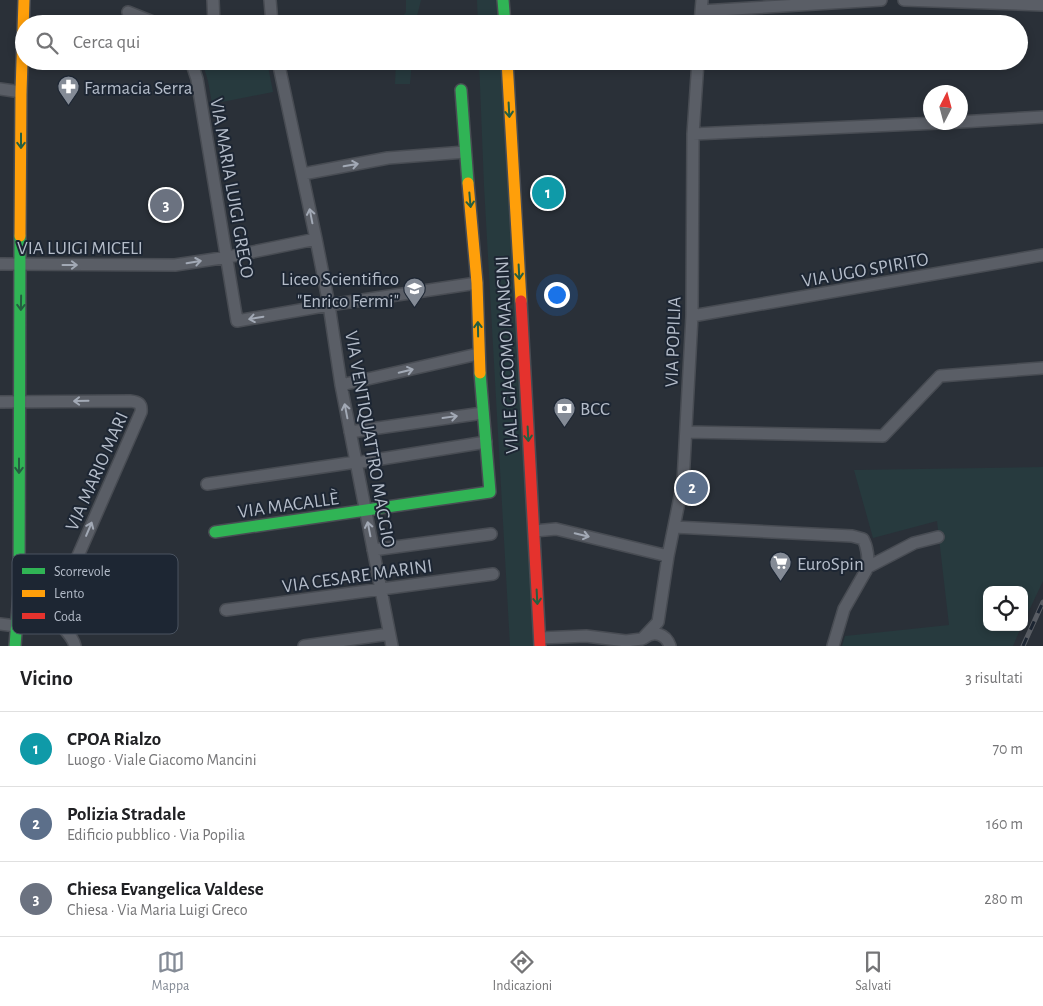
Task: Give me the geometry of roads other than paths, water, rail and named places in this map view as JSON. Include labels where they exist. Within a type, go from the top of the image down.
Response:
[{"type":"street","points":[[24,0],[24,15]]},
{"type":"street","points":[[213,0],[214,15]]},
{"type":"street","points":[[270,0],[271,15]]},
{"type":"street","points":[[503,0],[504,15]]},
{"type":"street","points":[[701,5],[881,0]]},
{"type":"street","points":[[904,0],[1043,5]]},
{"type":"street","points":[[128,12],[136,15]]},
{"type":"street","points":[[19,554],[22,70]]},
{"type":"street","name":"VIA MARIA LUIGI GRECO","points":[[194,70],[238,321],[329,305]]},
{"type":"street","name":"VIA VENTIQUATTRO MAGGIO","points":[[280,70],[329,305],[341,385],[392,646]]},
{"type":"street","name":"VIALE GIACOMO MANCINI","points":[[507,70],[540,642]]},
{"type":"street","name":"VIA POPILIA","points":[[658,622],[668,556],[683,482],[692,316],[693,134],[697,70]]},
{"type":"street","points":[[0,89],[22,92]]},
{"type":"street","name":"VIALE GIACOMO MANCINI","points":[[461,90],[477,283],[478,354],[490,492]]},
{"type":"street","points":[[968,122],[1043,117]]},
{"type":"street","points":[[693,134],[923,124]]},
{"type":"street","points":[[303,174],[388,158],[465,152]]},
{"type":"street","name":"VIA LUIGI MICELI","points":[[0,264],[175,265],[228,257],[316,239]]},
{"type":"street","name":"VIA UGO SPIRITO","points":[[692,316],[1043,256]]},
{"type":"street","points":[[329,305],[477,283]]},
{"type":"street","points":[[341,385],[478,354]]},
{"type":"street","points":[[686,432],[883,436],[940,376],[1043,368]]},
{"type":"street","name":"VIA MARIO MARI","points":[[19,402],[130,401],[140,404],[141,412],[78,554]]},
{"type":"street","points":[[0,402],[19,402]]},
{"type":"street","points":[[350,432],[483,413]]},
{"type":"street","points":[[207,484],[486,442]]},
{"type":"street","name":"VIA MACALLÈ","points":[[215,532],[490,492]]},
{"type":"street","points":[[674,527],[852,536],[863,539],[868,557],[868,568],[844,609],[833,646]]},
{"type":"street","points":[[534,531],[556,528],[668,556]]},
{"type":"street","points":[[373,550],[491,534]]},
{"type":"street","points":[[868,568],[914,543],[938,537]]},
{"type":"street","name":"VIA CESARE MARINI","points":[[226,610],[493,574]]},
{"type":"street","points":[[642,641],[658,622],[669,644]]},
{"type":"street","points":[[540,642],[586,636],[629,644],[642,641],[648,635],[657,633],[669,644]]},
{"type":"street","points":[[304,646],[390,634]]},
{"type":"railway","points":[[1023,646],[1043,602]]},
{"type":"place","name":"Farmacia Serra","points":[[68,106]]},
{"type":"place","name":"CPOA Rialzo","points":[[548,193]]},
{"type":"place","name":"Chiesa Evangelica Valdese","points":[[166,205]]},
{"type":"place","name":"Liceo Scientifico \"Enrico Fermi\"","points":[[415,308]]},
{"type":"place","name":"BCC","points":[[564,427]]},
{"type":"place","name":"Polizia Stradale","points":[[692,488]]},
{"type":"place","name":"EuroSpin","points":[[781,582]]}]
